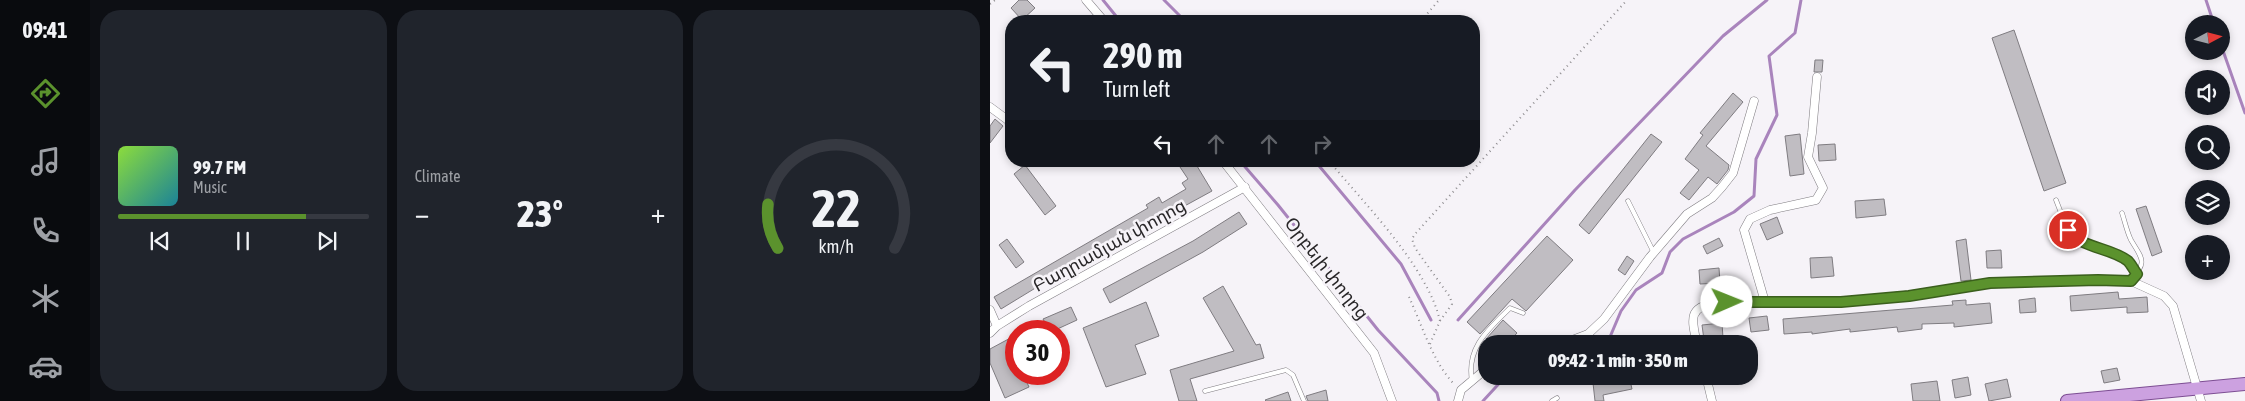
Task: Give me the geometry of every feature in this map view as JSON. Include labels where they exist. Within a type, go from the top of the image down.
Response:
[{"type":"main road","points":[[2067,401],[2200,395],[2245,384]]},
{"type":"street","points":[[1086,0],[1099,15]]},
{"type":"street","points":[[1765,302],[1744,230],[1750,218],[1770,210],[1816,200],[1823,188],[1808,158],[1817,77]]},
{"type":"street","points":[[1585,335],[1599,324],[1654,253],[1688,214],[1712,198],[1733,173],[1754,101]]},
{"type":"street","points":[[990,106],[1005,118]]},
{"type":"street","name":"Օրբելի փողոց","points":[[1228,167],[1374,353],[1392,401]]},
{"type":"street","name":"Բաղրամյան փողոց","points":[[990,333],[996,326],[1029,306],[1245,187]]},
{"type":"street","points":[[1695,335],[1692,319],[1695,311],[1700,306],[1715,303],[1841,302],[1909,296],[1990,283],[2131,281],[2164,296],[2173,306],[2200,395]]},
{"type":"street","points":[[990,310],[996,326]]},
{"type":"street","points":[[1458,401],[1461,390],[1478,376]]},
{"type":"street","points":[[1708,385],[1712,401]]},
{"type":"lane","points":[[2056,200],[2068,230],[2073,237],[2113,253],[2129,262],[2137,274]]},
{"type":"lane","points":[[1628,201],[1654,253]]},
{"type":"lane","points":[[2122,213],[2130,238],[2142,256],[2141,265],[2131,281]]},
{"type":"lane","points":[[1472,381],[1470,366],[1477,342],[1510,308],[1523,313]]},
{"type":"lane","points":[[1205,391],[1286,370],[1293,374],[1304,401]]},
{"type":"lane","points":[[1552,401],[1557,398]]},
{"type":"path","points":[[990,4],[995,0]]},
{"type":"path","points":[[1426,15],[1439,0]]},
{"type":"path","points":[[1480,162],[1627,0]]},
{"type":"path","points":[[1334,167],[1385,228],[1414,268],[1437,308],[1440,322]]},
{"type":"path","points":[[1430,344],[1440,322],[1452,304],[1450,297],[1415,248],[1412,239],[1476,167]]},
{"type":"path","points":[[1409,297],[1430,344],[1434,358],[1448,378],[1461,390]]},
{"type":"building","points":[[1019,0],[1027,0],[1035,8],[1027,15],[1017,15],[1011,8]]},
{"type":"building","points":[[2014,30],[2066,183],[2044,191],[1992,38]]},
{"type":"building","points":[[1815,60],[1823,60],[1822,72],[1814,72]]},
{"type":"building","points":[[1733,93],[1743,102],[1706,146],[1729,165],[1728,170],[1717,184],[1708,177],[1689,200],[1680,193],[1699,170],[1685,159],[1703,135],[1700,133]]},
{"type":"building","points":[[995,119],[1003,126],[990,143],[990,126]]},
{"type":"building","points":[[1651,134],[1662,142],[1589,234],[1579,225]]},
{"type":"building","points":[[1800,134],[1804,174],[1790,176],[1785,136]]},
{"type":"building","points":[[1835,144],[1836,160],[1819,161],[1818,145]]},
{"type":"building","points":[[1023,167],[1027,167],[1056,206],[1045,215],[1014,174]]},
{"type":"building","points":[[1180,167],[1198,167],[1212,191],[1042,284],[1001,309],[994,297],[1148,208],[1146,205],[1159,197],[1162,203],[1186,189],[1182,183],[1188,179]]},
{"type":"building","points":[[1884,199],[1886,215],[1856,218],[1855,201]]},
{"type":"building","points":[[2146,206],[2162,252],[2152,256],[2136,209]]},
{"type":"building","points":[[1239,212],[1247,224],[1203,252],[1110,303],[1103,289],[1193,241]]},
{"type":"building","points":[[1777,217],[1783,233],[1767,240],[1760,224]]},
{"type":"building","points":[[1547,236],[1573,260],[1526,311],[1512,299],[1480,334],[1467,322]]},
{"type":"building","points":[[1719,238],[1723,246],[1707,254],[1703,246]]},
{"type":"building","points":[[1007,239],[1024,262],[1016,268],[999,245]]},
{"type":"building","points":[[1966,239],[1971,280],[1961,281],[1956,241]]},
{"type":"building","points":[[2001,250],[2002,268],[1987,268],[1986,251]]},
{"type":"building","points":[[1627,256],[1634,261],[1625,275],[1618,270]]},
{"type":"building","points":[[1832,257],[1834,276],[1811,278],[1810,258]]},
{"type":"building","points":[[1719,268],[1720,283],[1700,284],[1699,270]]},
{"type":"building","points":[[1223,286],[1256,345],[1260,344],[1264,358],[1190,379],[1197,401],[1179,401],[1170,370],[1234,351],[1203,298]]},
{"type":"building","points":[[2118,292],[2119,299],[2147,297],[2148,312],[2127,313],[2127,307],[2071,311],[2070,296]]},
{"type":"building","points":[[2035,298],[2036,312],[2020,313],[2019,300]]},
{"type":"building","points":[[1966,300],[1966,305],[1990,303],[1992,323],[1954,327],[1954,323],[1922,324],[1922,329],[1898,332],[1897,327],[1850,332],[1850,329],[1812,334],[1812,332],[1784,334],[1783,319],[1953,305],[1952,301]]},
{"type":"building","points":[[1146,302],[1159,336],[1135,345],[1146,374],[1106,387],[1083,328]]},
{"type":"building","points":[[1071,307],[1077,320],[1070,323],[1070,320],[1043,319]]},
{"type":"building","points":[[1767,316],[1769,330],[1751,332],[1749,318]]},
{"type":"building","points":[[1503,320],[1517,333],[1515,335],[1490,335]]},
{"type":"building","points":[[1722,323],[1723,335],[1703,335],[1702,325]]},
{"type":"building","points":[[1005,341],[1005,385],[1028,385],[1029,387],[1005,398],[990,363],[990,349]]},
{"type":"building","points":[[2117,368],[2120,380],[2104,383],[2101,371]]},
{"type":"building","points":[[1968,377],[1971,395],[1955,398],[1952,380]]},
{"type":"building","points":[[2007,379],[2011,397],[1989,401],[1985,384]]},
{"type":"building","points":[[1937,381],[1940,401],[1913,401],[1911,384]]},
{"type":"building","points":[[1593,385],[1631,385],[1632,389],[1603,395],[1604,401],[1595,401]]},
{"type":"building","points":[[1326,390],[1328,401],[1308,401],[1306,396]]},
{"type":"building","points":[[1288,392],[1291,401],[1265,400]]},
{"type":"waterway","points":[[1103,0],[1115,15]]},
{"type":"waterway","points":[[1164,0],[1179,15]]},
{"type":"waterway","points":[[1458,320],[1575,190],[1723,36],[1767,0]]},
{"type":"waterway","points":[[1611,335],[1621,311],[1636,290],[1662,273],[1670,252],[1683,239],[1734,212],[1754,196],[1756,159],[1777,115],[1769,56],[1795,33],[1801,0]]},
{"type":"waterway","points":[[2206,0],[2211,15]]},
{"type":"waterway","points":[[2226,60],[2245,113]]},
{"type":"waterway","points":[[1245,167],[1378,330],[1437,393],[1439,401]]},
{"type":"waterway","points":[[1320,167],[1401,264],[1431,320]]},
{"type":"waterway","points":[[1483,401],[1498,385]]},
{"type":"route","points":[[1727,302],[1841,302],[1909,296],[1990,283],[2131,281],[2137,274],[2129,262],[2113,253],[2073,237],[2068,230]]}]
